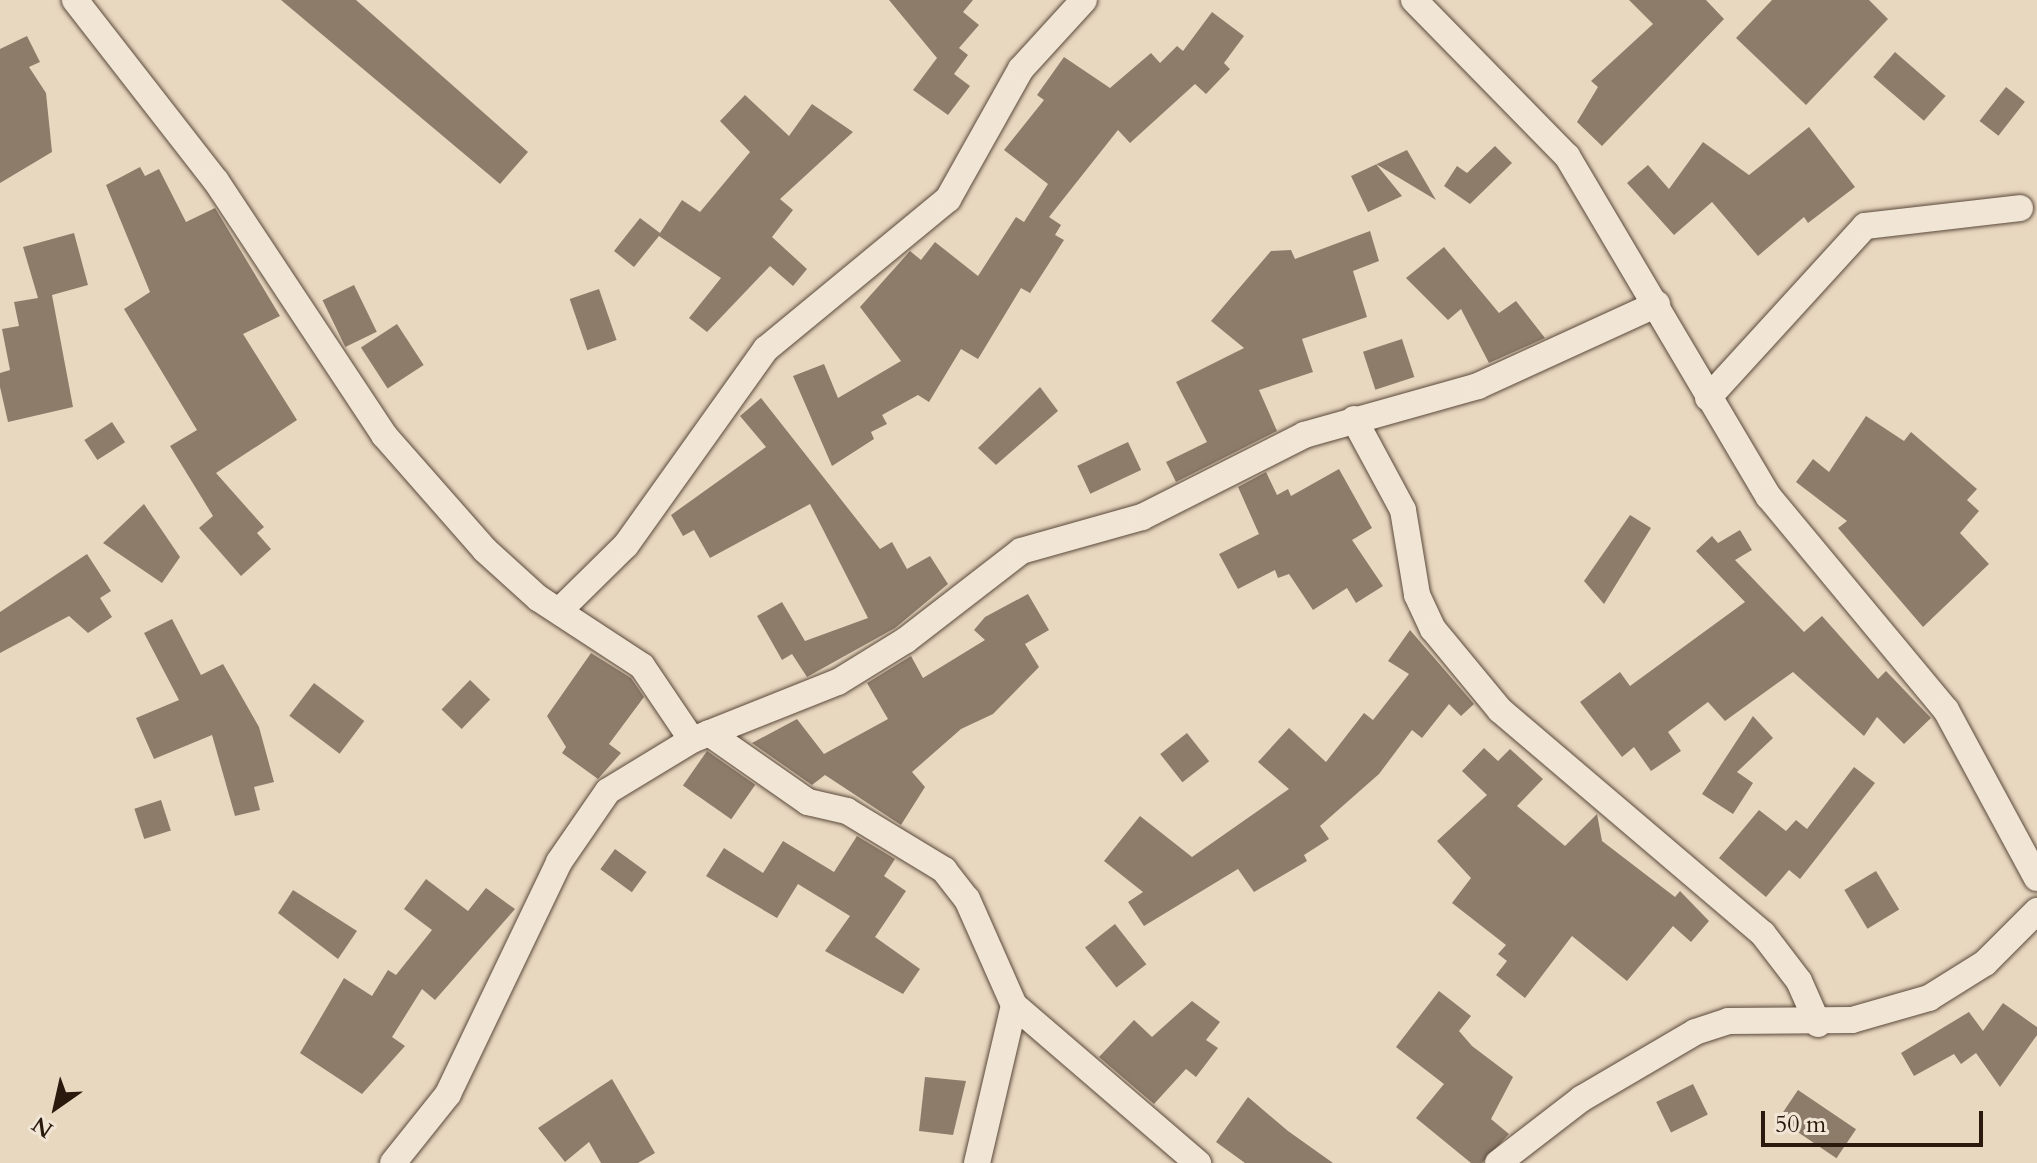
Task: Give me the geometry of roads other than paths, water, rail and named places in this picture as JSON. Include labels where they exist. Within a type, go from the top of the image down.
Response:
[{"type":"street","points":[[75,0],[216,181],[384,435],[485,550],[559,611],[642,666],[700,736],[808,802],[847,811],[944,870],[967,899],[1014,1005],[1198,1163]]},
{"type":"street","points":[[559,611],[626,545],[766,349],[948,199],[1021,69],[1084,0]]},
{"type":"street","points":[[1414,0],[1567,156],[1769,497],[1946,710],[2037,878]]},
{"type":"street","points":[[1708,398],[1865,226],[2020,208]]},
{"type":"street","points":[[393,1163],[448,1094],[584,817],[608,791],[700,736],[838,682],[1021,551],[1142,517],[1304,435],[1478,386],[1657,304]]},
{"type":"street","points":[[1354,419],[1403,510],[1417,595],[1433,629],[1500,710],[1763,934],[1799,981],[1818,1024]]},
{"type":"street","points":[[1498,1163],[1581,1099],[1695,1032],[1728,1021],[1818,1024],[1929,998],[1985,963],[2037,911]]},
{"type":"street","points":[[977,1163],[1014,1005]]}]
